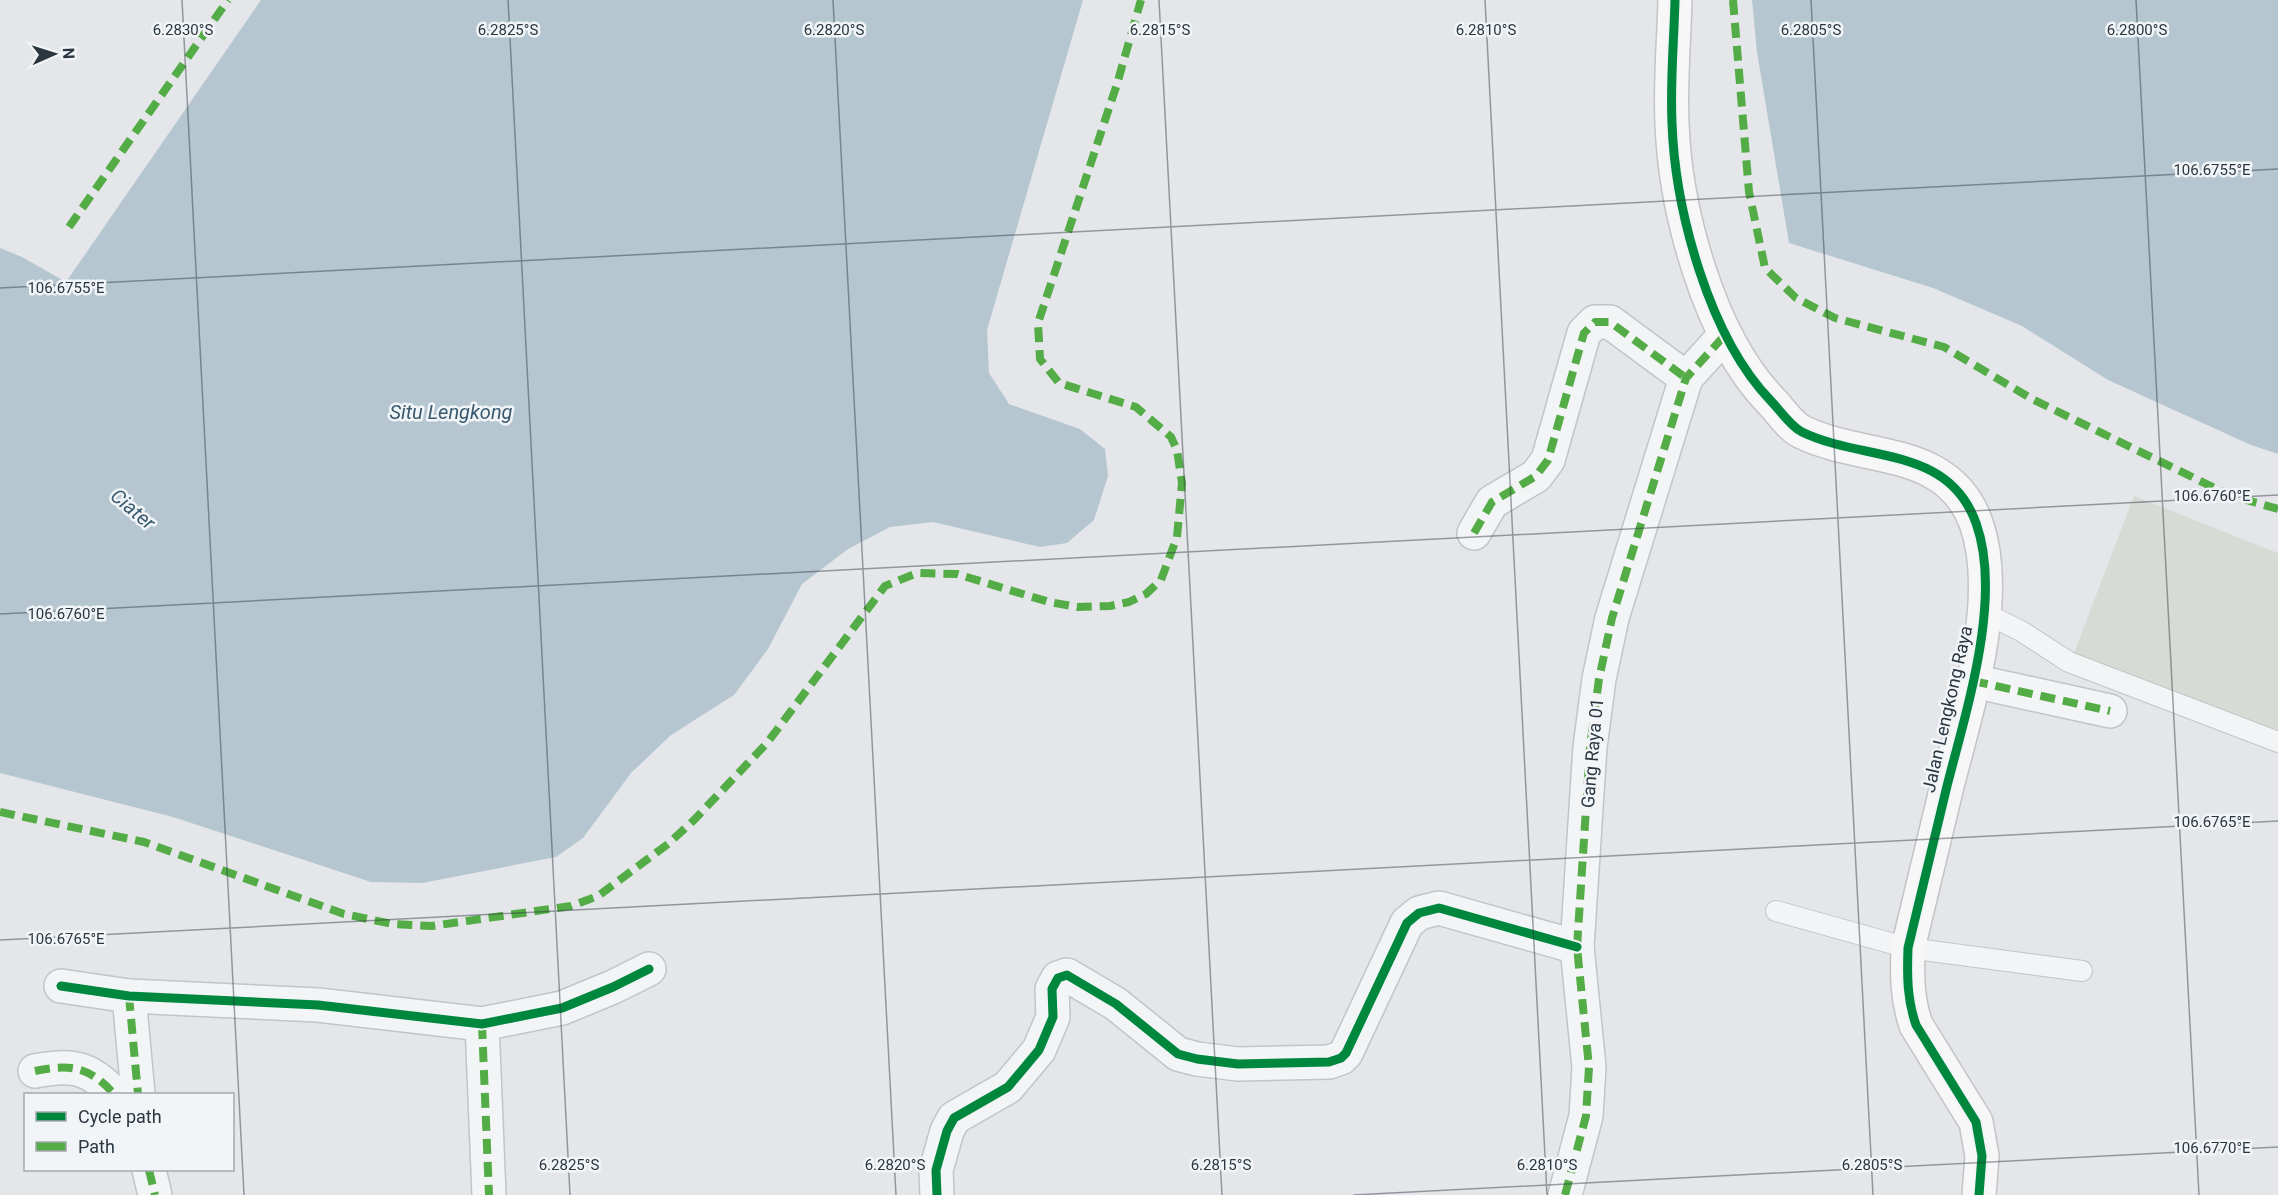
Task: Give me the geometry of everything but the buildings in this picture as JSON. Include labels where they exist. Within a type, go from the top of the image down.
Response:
[{"type":"street","name":"Jalan Lengkong Raya","points":[[1675,0],[1672,124],[1681,199],[1698,272],[1725,335],[1752,382],[1799,430],[1839,446],[1897,457],[1934,471],[1960,493],[1976,523],[1983,554],[1985,613],[1973,681],[1908,948],[1906,985],[1916,1025],[1976,1122],[1982,1156],[1979,1195]]},
{"type":"street","points":[[1474,533],[1492,502],[1536,476],[1548,460],[1584,333],[1596,322],[1610,322],[1686,378]]},
{"type":"street","name":"Gang Raya 01","points":[[1565,1195],[1586,1116],[1589,1067],[1577,947],[1590,747],[1599,679],[1612,618],[1686,378],[1725,335]]},
{"type":"street","points":[[1973,681],[2110,711]]},
{"type":"street","points":[[938,1195],[936,1170],[947,1131],[954,1118],[1008,1087],[1040,1050],[1053,1017],[1052,989],[1059,978],[1067,975],[1102,994],[1178,1054],[1197,1059],[1238,1064],[1329,1062],[1341,1058],[1346,1053],[1407,923],[1419,913],[1439,908],[1577,947]]},
{"type":"street","points":[[61,986],[129,996],[318,1005],[482,1024],[562,1008],[649,969]]},
{"type":"street","points":[[129,996],[138,1093]]},
{"type":"street","points":[[482,1024],[489,1195]]},
{"type":"street","points":[[35,1071],[62,1066],[78,1069],[97,1078],[112,1093]]},
{"type":"street","points":[[149,1171],[154,1195]]},
{"type":"lane","points":[[1985,613],[2021,631],[2069,662],[2278,742]]},
{"type":"lane","points":[[1776,911],[1908,948],[2082,971]]},
{"type":"shaded area","points":[[2134,496],[2278,553],[2278,732],[2074,653]]},
{"type":"water","name":"Situ Lengkong","points":[[261,0],[1083,0],[987,330],[989,373],[1009,404],[1080,429],[1105,449],[1108,476],[1094,520],[1067,543],[1040,547],[933,522],[890,527],[848,549],[802,584],[768,649],[734,695],[671,735],[631,773],[583,838],[556,857],[422,883],[371,882],[173,817],[0,773],[0,248],[22,257],[66,282]]},
{"type":"water","points":[[1752,0],[2278,0],[2278,454],[2251,445],[2108,380],[2022,326],[1933,288],[1789,243],[1757,52]]},
{"type":"marked path","points":[[69,227],[228,0]]},
{"type":"marked path","points":[[0,812],[144,842],[344,914],[392,924],[432,926],[571,906],[598,896],[668,844],[694,820],[767,743],[885,586],[917,573],[957,574],[1049,602],[1077,607],[1110,606],[1129,602],[1146,594],[1161,580],[1177,537],[1182,483],[1177,450],[1171,437],[1136,407],[1059,383],[1040,359],[1038,323],[1117,84],[1141,0]]},
{"type":"marked path","points":[[1733,0],[1749,192],[1765,268],[1796,298],[1835,318],[1944,347],[2032,399],[2229,495],[2278,509]]},
{"type":"marked path","points":[[1474,533],[1492,502],[1536,476],[1548,460],[1584,333],[1595,322],[1610,322],[1686,378]]},
{"type":"marked path","points":[[1565,1195],[1586,1116],[1589,1067],[1577,947],[1590,747],[1599,679],[1612,618],[1686,378],[1725,335]]},
{"type":"marked path","points":[[1973,681],[2110,711]]},
{"type":"marked path","points":[[129,996],[138,1093]]},
{"type":"marked path","points":[[482,1024],[489,1195]]},
{"type":"marked path","points":[[35,1071],[59,1068],[78,1069],[96,1078],[113,1093]]},
{"type":"marked path","points":[[149,1171],[155,1195]]},
{"type":"cycle path","points":[[1675,0],[1672,123],[1680,194],[1699,271],[1730,343],[1749,374],[1793,426],[1826,441],[1925,468],[1946,480],[1963,498],[1976,523],[1983,553],[1986,585],[1979,654],[1908,948],[1908,968],[1909,997],[1916,1025],[1976,1122],[1982,1156],[1979,1195]]},
{"type":"cycle path","points":[[937,1195],[936,1170],[947,1131],[954,1118],[1008,1087],[1039,1050],[1053,1017],[1052,989],[1058,978],[1067,975],[1116,1004],[1178,1054],[1197,1059],[1238,1064],[1329,1062],[1341,1058],[1346,1053],[1407,923],[1419,913],[1439,908],[1577,947]]},
{"type":"cycle path","points":[[61,986],[129,996],[318,1005],[482,1024],[562,1008],[649,969]]},
{"type":"water label","name":"Ciater","points":[[133,509]]}]
